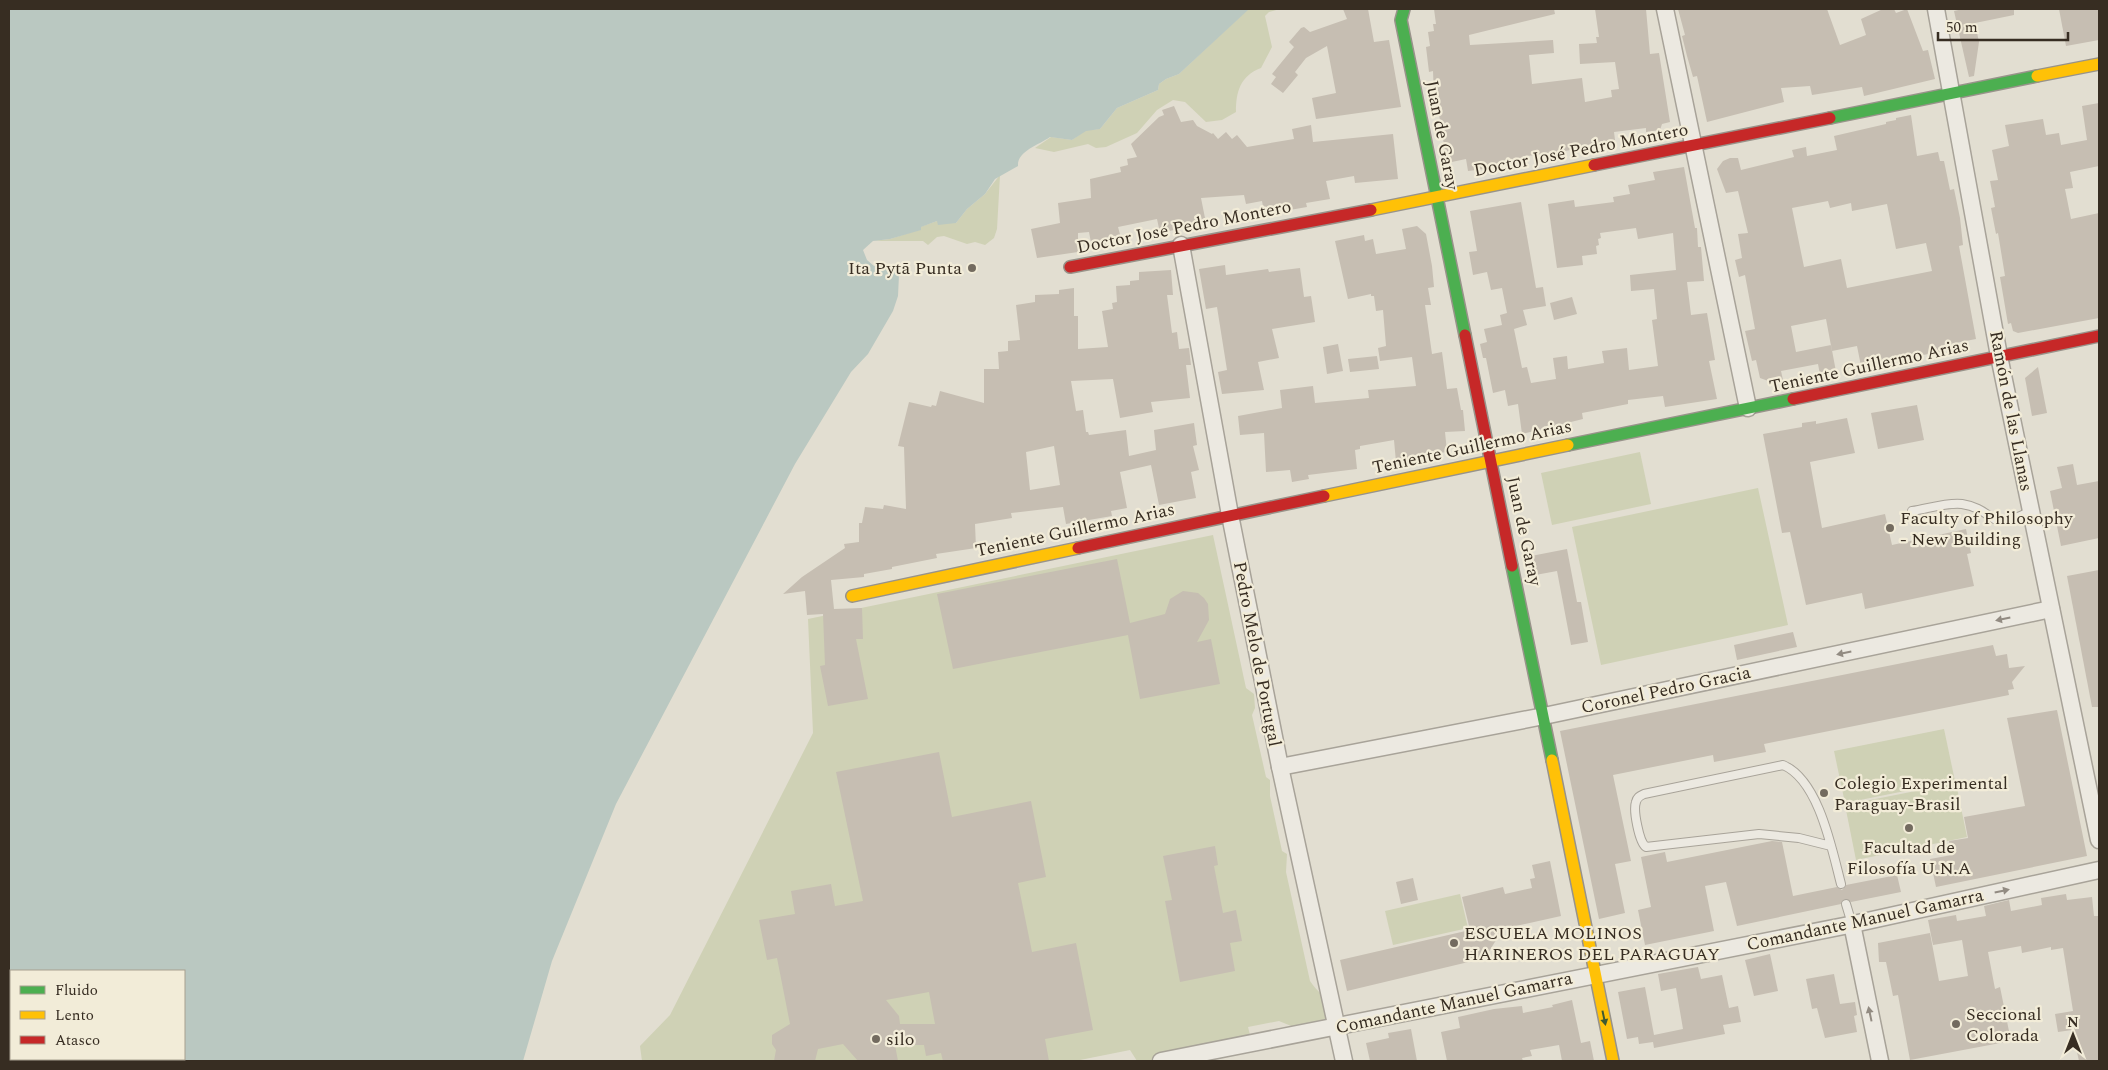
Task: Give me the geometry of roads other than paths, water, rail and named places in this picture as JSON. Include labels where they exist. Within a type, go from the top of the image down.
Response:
[{"type":"street","name":"Juan de Garay","points":[[1404,9],[1401,20],[1544,716],[1594,974],[1614,1061]]},
{"type":"street","points":[[1666,9],[1748,408]]},
{"type":"street","name":"Ramón de las Llanas","points":[[1936,9],[1999,356],[2099,840]]},
{"type":"street","name":"Doctor José Pedro Montero","points":[[1070,267],[1437,197],[2099,64]]},
{"type":"street","name":"Pedro Melo de Portugal","points":[[1182,245],[1230,515],[1280,767],[1344,1061]]},
{"type":"street","name":"Teniente Guillermo Arias","points":[[852,596],[1230,515],[2099,336]]},
{"type":"street","name":"Coronel Pedro Gracia","points":[[1280,767],[1544,716],[2051,609]]},
{"type":"street","name":"Comandante Manuel Gamarra","points":[[1161,1061],[1852,924],[2099,870]]},
{"type":"street","points":[[1852,924],[1880,1061]]},
{"type":"lane","points":[[1912,511],[1963,504],[2003,522],[2016,519],[2031,512]]},
{"type":"lane","points":[[1831,846],[1799,838],[1759,834],[1646,847],[1640,839],[1635,805],[1639,797],[1644,794],[1784,766],[1801,777],[1817,804],[1831,846],[1841,884]]},
{"type":"lane","points":[[1846,904],[1852,924]]},
{"type":"place","name":"Ita Pytã Punta","points":[[972,268]]},
{"type":"place","name":"Faculty of Philosophy - New Building","points":[[1890,528]]},
{"type":"place","name":"Colegio Experimental Paraguay-Brasil","points":[[1824,793]]},
{"type":"place","name":"Facultad de Filosofía U.N.A","points":[[1909,828]]},
{"type":"place","name":"ESCUELA MOLINOS HARINEROS DEL PARAGUAY","points":[[1454,943]]},
{"type":"place","name":"Seccional Colorada","points":[[1956,1024]]},
{"type":"place","name":"silo","points":[[876,1039]]}]
